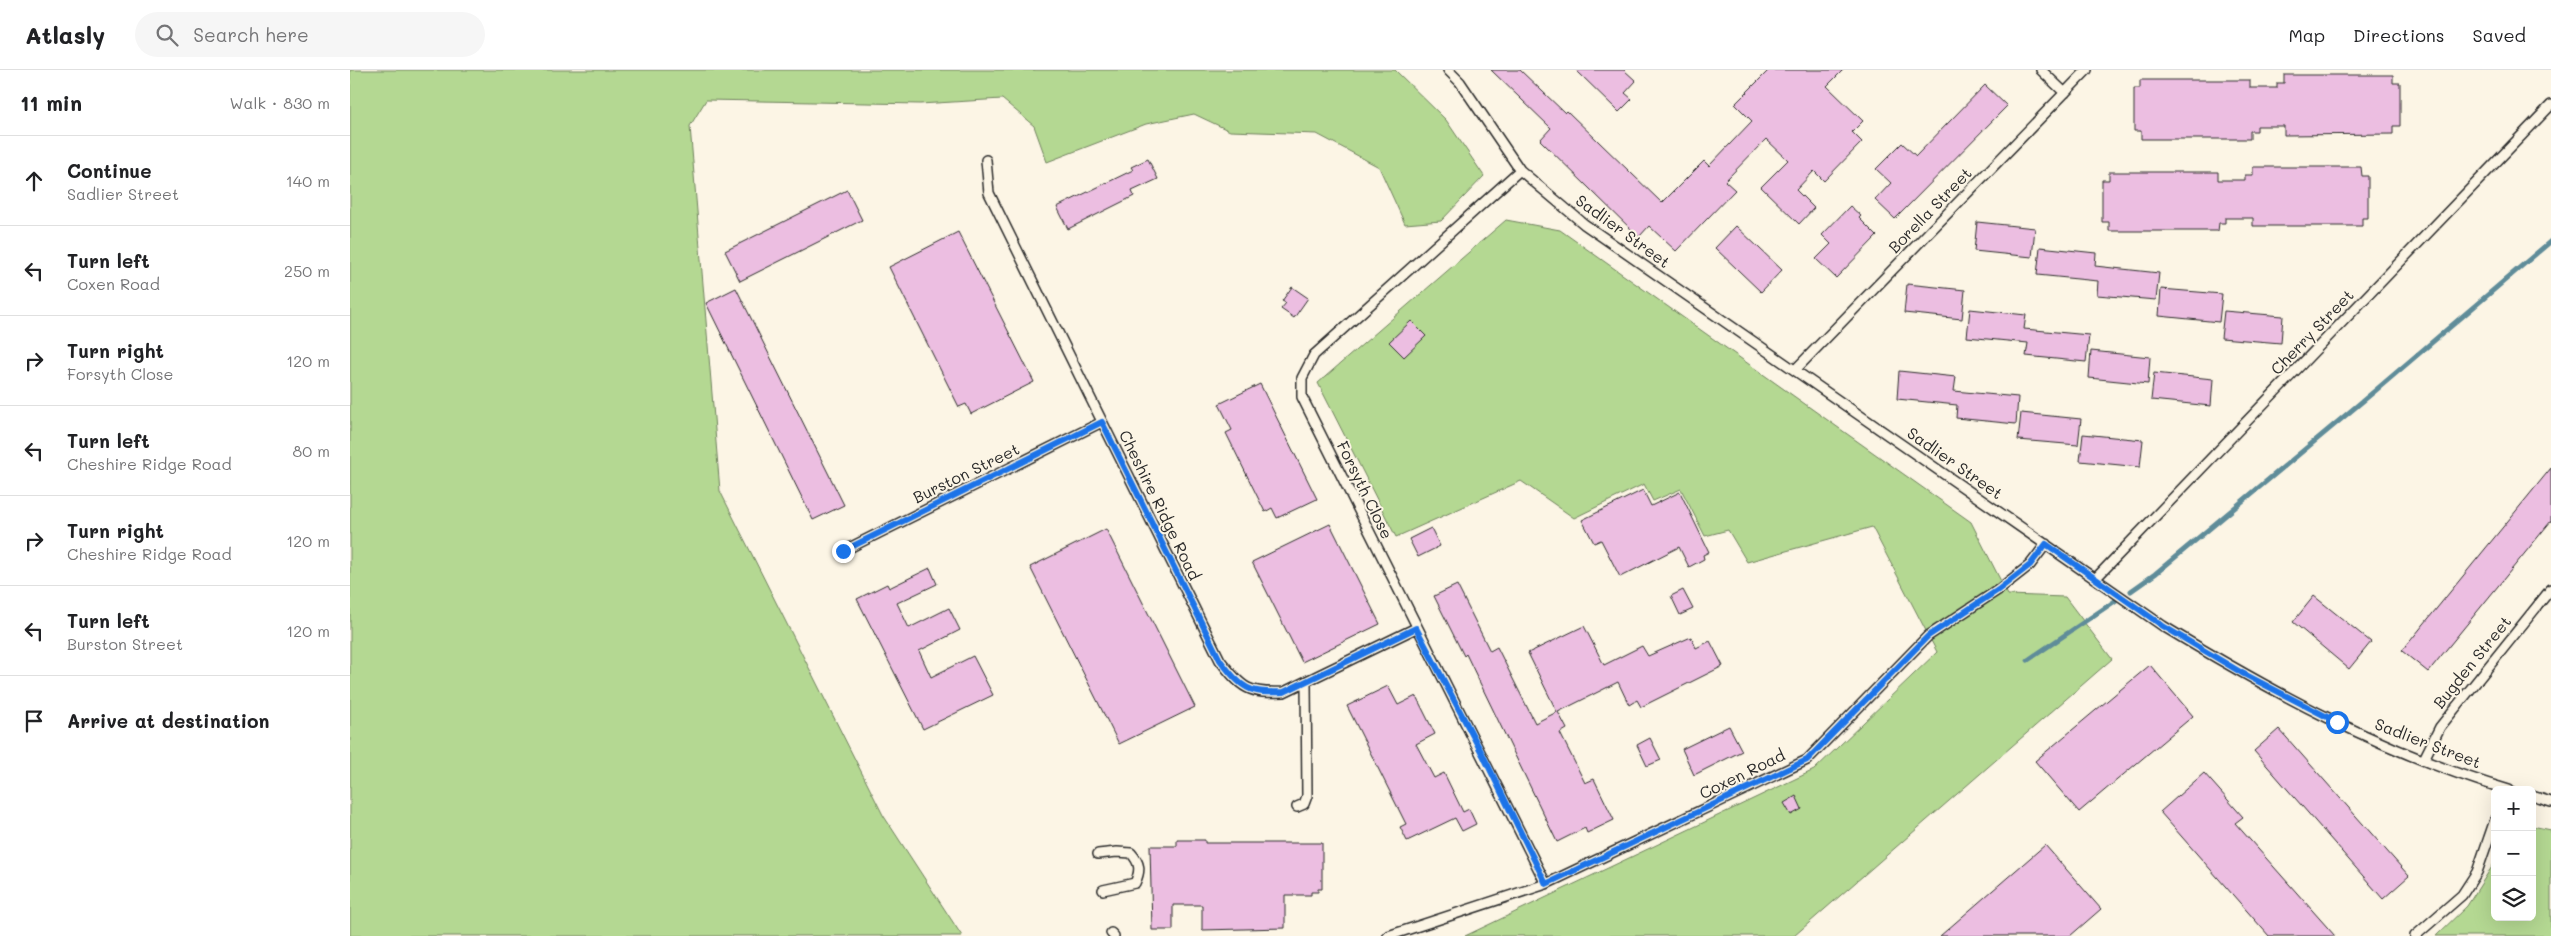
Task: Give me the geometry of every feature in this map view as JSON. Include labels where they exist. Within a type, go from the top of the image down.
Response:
[{"type":"lane","name":"Sadlier Street","points":[[1448,70],[1460,82],[1520,170],[1584,224],[2163,626],[2250,678],[2337,722],[2424,759],[2498,786]]},
{"type":"lane","points":[[2041,70],[2065,93]]},
{"type":"lane","name":"Borella Street","points":[[1795,370],[2087,70]]},
{"type":"lane","name":"Cherry Street","points":[[2095,579],[2551,106]]},
{"type":"lane","name":"Cheshire Ridge Road","points":[[986,160],[989,193],[1220,660],[1236,682],[1260,693],[1284,692],[1416,628]]},
{"type":"lane","name":"Forsyth Close","points":[[1520,170],[1314,355],[1302,378],[1302,397],[1416,628],[1483,755],[1546,884]]},
{"type":"lane","name":"Burston Street","points":[[843,551],[1102,422]]},
{"type":"lane","name":"Coxen Road","points":[[1388,936],[1546,884],[1807,760],[1928,636],[2018,575],[2030,565],[2046,544]]},
{"type":"lane","name":"Bugden Street","points":[[2424,759],[2440,727],[2551,589]]},
{"type":"lane","points":[[1297,807],[1304,804],[1307,796],[1306,682]]},
{"type":"lane","points":[[2536,797],[2551,802]]},
{"type":"lane","points":[[2416,936],[2462,895],[2477,872],[2491,831]]},
{"type":"lane","points":[[1098,854],[1130,853],[1138,861],[1140,873],[1135,883],[1103,890]]},
{"type":"green space","points":[[350,70],[1395,70],[1446,120],[1484,176],[1441,221],[1405,224],[1379,167],[1317,134],[1230,131],[1194,114],[1146,124],[1047,162],[1034,126],[1002,99],[920,104],[706,100],[690,126],[720,491],[883,815],[962,936],[350,936]]},
{"type":"green space","points":[[1506,220],[1560,230],[1971,522],[2008,595],[2065,597],[2112,659],[1794,936],[1465,936],[1814,770],[1937,652],[1872,527],[1747,562],[1728,530],[1705,536],[1681,489],[1653,501],[1644,484],[1574,518],[1521,481],[1396,537],[1318,383]]},
{"type":"green space","points":[[2536,827],[2551,830],[2551,936],[2436,936],[2467,906],[2491,868],[2491,921],[2536,921]]},
{"type":"building","points":[[1491,70],[1520,70],[1565,113],[1567,111],[1662,203],[1704,161],[1709,166],[1752,121],[1735,104],[1769,70],[1843,70],[1827,86],[1863,121],[1852,132],[1862,142],[1824,181],[1814,171],[1796,190],[1814,208],[1799,224],[1761,187],[1788,160],[1766,139],[1725,181],[1735,190],[1676,251],[1649,226],[1639,237],[1540,140],[1551,128]]},
{"type":"building","points":[[1576,70],[1624,70],[1636,81],[1625,93],[1632,99],[1619,112]]},
{"type":"building","points":[[2284,75],[2393,75],[2393,83],[2400,83],[2400,126],[2393,126],[2393,134],[2284,135],[2284,126],[2257,126],[2257,131],[2250,131],[2250,139],[2141,139],[2141,131],[2134,131],[2134,88],[2140,88],[2140,80],[2250,80],[2250,88],[2277,88],[2277,83],[2284,83]]},
{"type":"building","points":[[1985,85],[2007,106],[1895,219],[1875,200],[1891,183],[1876,169],[1902,143],[1916,156]]},
{"type":"building","points":[[1148,159],[1158,179],[1132,191],[1134,196],[1068,229],[1057,207],[1133,170],[1131,167]]},
{"type":"building","points":[[2253,167],[2361,167],[2362,176],[2368,176],[2368,218],[2362,218],[2362,226],[2253,226],[2253,218],[2225,218],[2225,223],[2219,223],[2218,231],[2109,231],[2109,222],[2102,222],[2102,180],[2109,180],[2109,172],[2218,172],[2218,180],[2245,180],[2245,175],[2253,175]]},
{"type":"building","points":[[847,190],[862,220],[740,281],[725,251]]},
{"type":"building","points":[[1850,206],[1877,236],[1836,278],[1816,259],[1831,244],[1822,235]]},
{"type":"building","points":[[1977,222],[2035,228],[2032,257],[1974,251]]},
{"type":"building","points":[[1736,226],[1782,270],[1761,292],[1715,248]]},
{"type":"building","points":[[958,232],[1034,382],[971,414],[966,404],[959,407],[889,267]]},
{"type":"building","points":[[2040,247],[2096,253],[2095,266],[2159,273],[2156,300],[2097,295],[2098,281],[2037,275]]},
{"type":"building","points":[[1907,284],[1965,290],[1962,319],[1904,313]]},
{"type":"building","points":[[1292,287],[1308,298],[1294,318],[1281,309],[1286,303],[1282,301]]},
{"type":"building","points":[[736,288],[844,505],[813,520],[706,303]]},
{"type":"building","points":[[2161,289],[2222,294],[2219,322],[2159,316]]},
{"type":"building","points":[[1970,309],[2026,315],[2024,329],[2089,335],[2086,362],[2026,356],[2028,343],[1967,337]]},
{"type":"building","points":[[2224,311],[2283,316],[2281,343],[2221,338]]},
{"type":"building","points":[[1411,321],[1426,336],[1404,357],[1389,342]]},
{"type":"building","points":[[2091,351],[2150,357],[2148,384],[2089,378]]},
{"type":"building","points":[[1899,371],[1956,377],[1954,391],[2018,397],[2016,424],[1956,418],[1957,405],[1897,399]]},
{"type":"building","points":[[2154,373],[2213,379],[2211,406],[2151,400]]},
{"type":"building","points":[[1260,384],[1317,499],[1277,518],[1272,508],[1265,512],[1226,433],[1232,430],[1219,404]]},
{"type":"building","points":[[2021,413],[2081,419],[2078,445],[2018,440]]},
{"type":"building","points":[[2083,434],[2143,440],[2140,467],[2080,461]]},
{"type":"building","points":[[2551,468],[2551,521],[2428,672],[2402,651]]},
{"type":"building","points":[[1643,490],[1651,506],[1680,492],[1709,552],[1703,555],[1704,559],[1689,567],[1679,547],[1620,577],[1601,540],[1594,543],[1582,520]]},
{"type":"building","points":[[1330,524],[1380,624],[1302,662],[1252,562]]},
{"type":"building","points":[[1431,528],[1440,546],[1418,557],[1409,539]]},
{"type":"building","points":[[1106,529],[1195,707],[1119,744],[1030,567]]},
{"type":"building","points":[[930,568],[937,584],[897,603],[909,628],[949,608],[960,630],[919,651],[931,677],[973,656],[993,695],[923,729],[857,599],[887,584],[889,588]]},
{"type":"building","points":[[1457,585],[1490,651],[1497,647],[1535,723],[1557,712],[1528,653],[1584,626],[1604,665],[1642,646],[1648,656],[1691,637],[1696,648],[1710,641],[1723,666],[1641,707],[1637,700],[1629,705],[1618,682],[1558,712],[1567,729],[1560,733],[1585,783],[1594,779],[1614,820],[1587,833],[1585,828],[1557,842],[1466,654],[1464,656],[1434,596]]},
{"type":"building","points":[[1683,590],[1693,609],[1680,615],[1671,596]]},
{"type":"building","points":[[2314,596],[2371,642],[2349,669],[2293,622]]},
{"type":"building","points":[[2150,665],[2193,716],[2079,812],[2035,761]]},
{"type":"building","points":[[1388,686],[1398,705],[1416,696],[1435,734],[1416,744],[1434,778],[1444,773],[1463,812],[1469,809],[1476,824],[1462,831],[1455,818],[1407,841],[1400,827],[1406,824],[1347,706]]},
{"type":"building","points":[[1729,726],[1742,751],[1694,775],[1682,749]]},
{"type":"building","points":[[2279,729],[2409,876],[2383,899],[2254,751]]},
{"type":"building","points":[[1650,738],[1661,760],[1647,766],[1637,745]]},
{"type":"building","points":[[2204,773],[2243,817],[2235,823],[2335,936],[2269,936],[2160,812]]},
{"type":"building","points":[[1796,796],[1802,809],[1791,815],[1784,803]]},
{"type":"building","points":[[1177,840],[1205,840],[1205,843],[1322,843],[1322,889],[1318,889],[1318,892],[1311,892],[1311,895],[1285,895],[1285,928],[1202,930],[1202,905],[1173,905],[1173,930],[1152,930],[1150,846],[1177,846]]},
{"type":"building","points":[[2045,845],[2101,909],[2070,936],[1940,936]]},
{"type":"waterway","points":[[2131,591],[2155,574],[2376,390],[2551,241]]},
{"type":"waterway","points":[[2028,660],[2115,601]]},
{"type":"route","points":[[843,551],[1102,422],[1220,660],[1236,682],[1260,693],[1284,692],[1416,628],[1483,755],[1546,884],[1807,760],[1928,636],[1998,590],[2030,565],[2046,544],[2163,626],[2242,673],[2337,722]]}]
